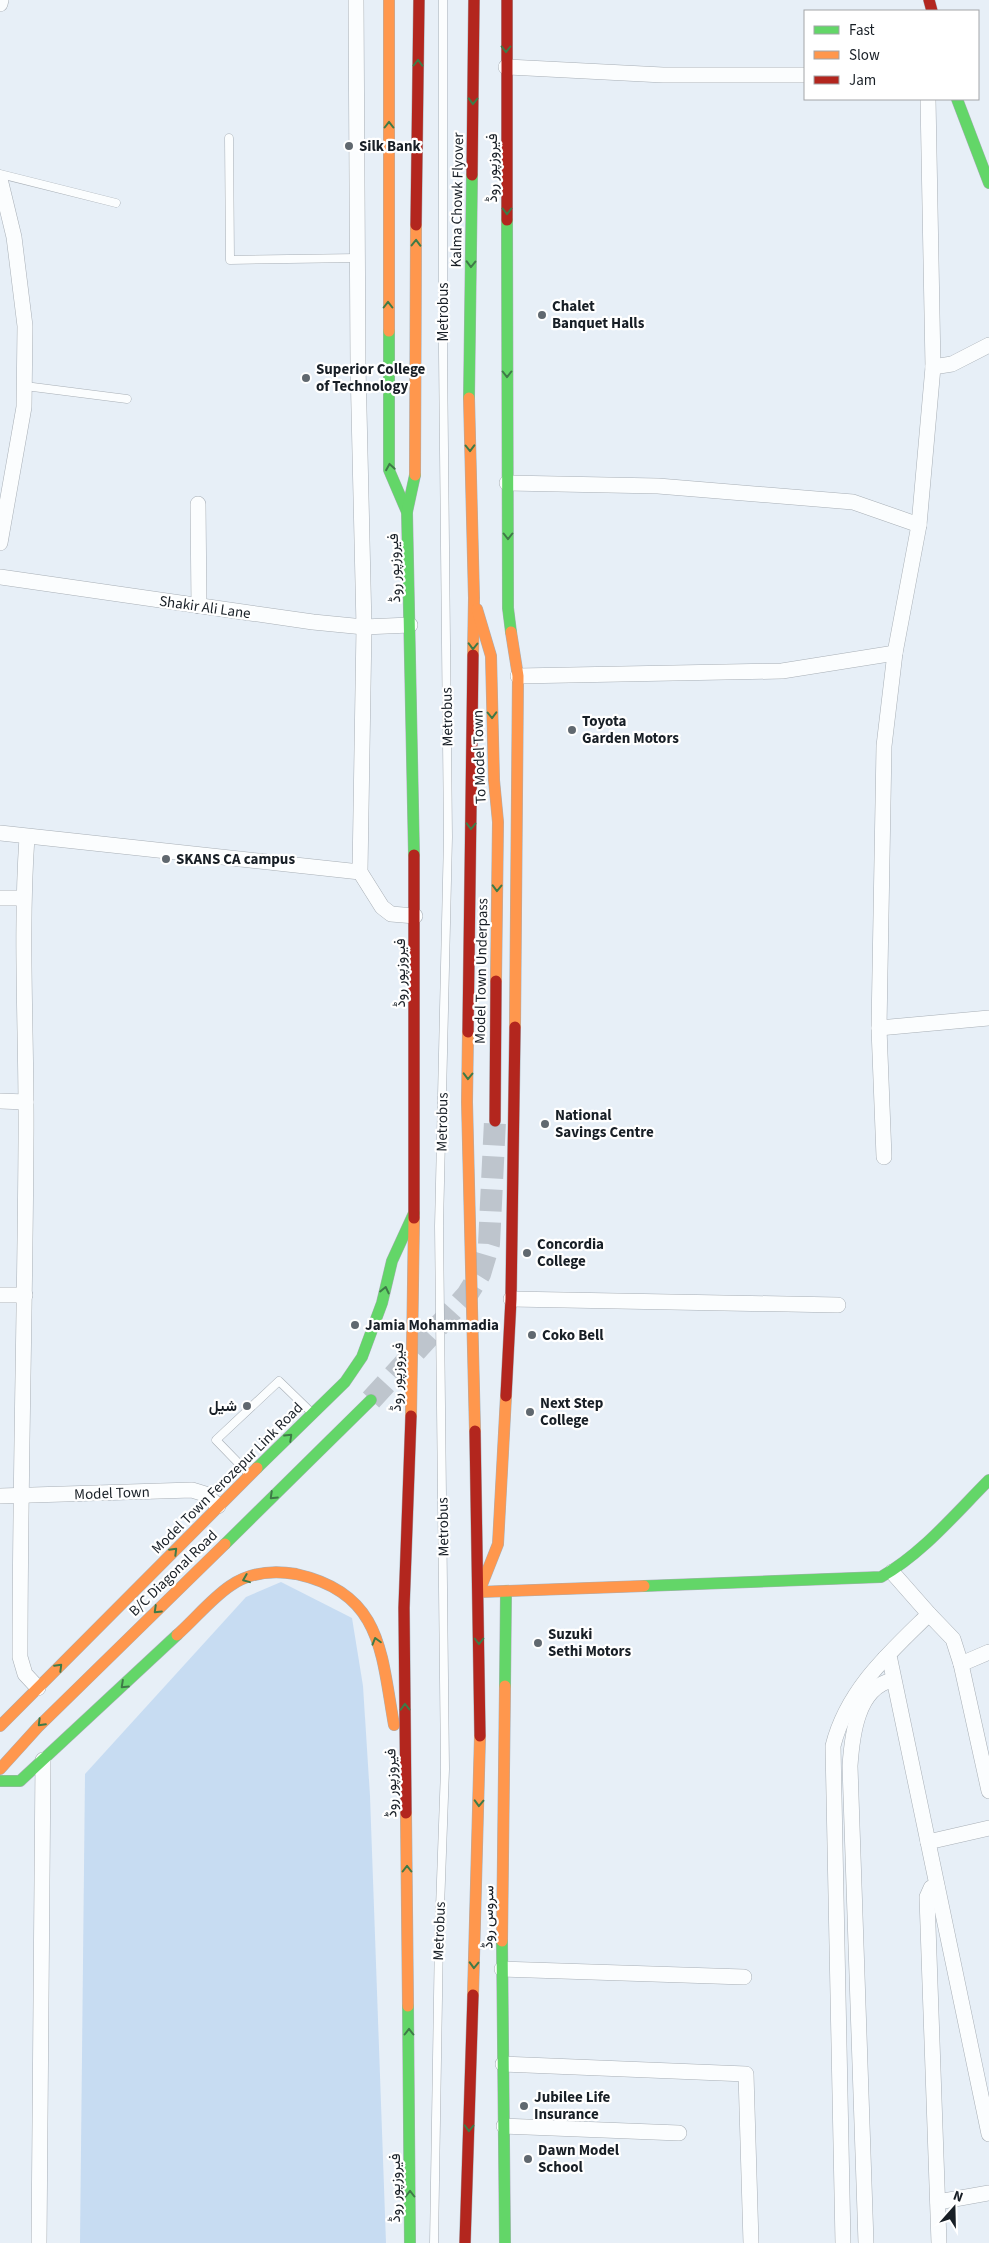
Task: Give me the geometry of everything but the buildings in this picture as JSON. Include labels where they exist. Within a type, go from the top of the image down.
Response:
[{"type":"main road","name":"فیروزپور روڈ","points":[[389,0],[389,470],[407,512]]},
{"type":"main road","name":"فیروزپور روڈ","points":[[410,2243],[404,1608],[413,1346],[416,916],[407,512],[415,473],[414,397],[419,0]]},
{"type":"main road","name":"Kalma Chowk Flyover","points":[[469,400],[474,0]]},
{"type":"main road","name":"فیروزپور روڈ","points":[[479,1592],[498,1544],[511,1299],[518,881],[518,676],[508,608],[507,0]]},
{"type":"main road","points":[[957,100],[989,183]]},
{"type":"main road","name":"فیروزپور روڈ","points":[[465,2243],[480,1777],[479,1592],[468,1102],[474,598],[469,400]]},
{"type":"main road","name":"To Model Town","points":[[474,598],[491,656],[494,780],[498,822]]},
{"type":"main road","points":[[505,666],[508,608]]},
{"type":"main road","name":"To Model Town","points":[[498,822],[504,782],[504,724]]},
{"type":"main road","name":"Model Town Underpass","points":[[494,1121],[498,822]]},
{"type":"main road","name":"Model Town Ferozepur Link Road","points":[[0,1726],[218,1506],[345,1382],[362,1356],[382,1303],[392,1261],[414,1213]]},
{"type":"main road","name":"B/C Diagonal Road","points":[[0,1769],[38,1727],[371,1400]]},
{"type":"main road","points":[[479,1592],[881,1577],[892,1572],[989,1480]]},
{"type":"main road","points":[[0,1781],[20,1781],[231,1585],[262,1572],[294,1573],[320,1581],[344,1594],[363,1609],[378,1644],[406,1791]]},
{"type":"main road","name":"سروس روڈ","points":[[505,2243],[502,1969],[506,1591]]},
{"type":"street","points":[[356,0],[357,258],[364,627],[360,872],[382,907],[391,914],[416,916]]},
{"type":"street","points":[[506,67],[663,75],[804,75]]},
{"type":"street","points":[[884,1157],[878,1028],[884,746],[895,654],[919,525],[933,367],[928,100]]},
{"type":"street","points":[[0,179],[7,238],[25,326],[24,407],[0,543]]},
{"type":"street","points":[[933,367],[952,364],[989,345]]},
{"type":"street","points":[[508,483],[658,486],[853,502],[919,525]]},
{"type":"street","points":[[198,504],[199,606]]},
{"type":"street","name":"Shakir Ali Lane","points":[[0,577],[313,622],[364,627],[410,625]]},
{"type":"street","points":[[518,676],[782,671],[895,654]]},
{"type":"street","points":[[0,833],[360,872]]},
{"type":"street","points":[[27,837],[23,898],[26,1102],[25,1295],[20,1496],[20,1657],[25,1674],[38,1688]]},
{"type":"street","points":[[0,898],[23,898]]},
{"type":"street","points":[[878,1028],[989,1018]]},
{"type":"street","points":[[0,1102],[26,1102]]},
{"type":"street","points":[[0,1295],[25,1295]]},
{"type":"street","points":[[511,1299],[838,1306]]},
{"type":"street","name":"Model Town","points":[[0,1496],[192,1490],[205,1494],[218,1506]]},
{"type":"street","points":[[892,1572],[953,1640],[961,1664],[989,1792]]},
{"type":"street","points":[[843,2243],[833,1746],[838,1725],[849,1704],[864,1683],[885,1658],[929,1614]]},
{"type":"street","points":[[961,1664],[989,1652]]},
{"type":"street","points":[[885,1658],[890,1660],[989,2134]]},
{"type":"street","points":[[866,2243],[850,1766],[852,1740],[859,1714],[867,1698],[877,1686],[883,1682],[893,1680]]},
{"type":"street","points":[[40,2243],[43,1760]]},
{"type":"street","points":[[928,1842],[989,1828]]},
{"type":"street","points":[[937,1887],[931,1888],[927,1898],[939,2243]]},
{"type":"street","points":[[502,1969],[744,1977]]},
{"type":"street","points":[[503,2064],[746,2074],[751,2243]]},
{"type":"street","points":[[504,2126],[679,2133]]},
{"type":"street","points":[[938,2202],[989,2194]]},
{"type":"lane","name":"Metrobus","points":[[434,2243],[439,1936],[445,1769],[439,1226],[448,836],[443,0]]},
{"type":"lane","points":[[229,138],[230,260],[357,258]]},
{"type":"lane","points":[[0,174],[116,203]]},
{"type":"lane","points":[[25,386],[127,399]]},
{"type":"lane","points":[[250,1475],[216,1440],[279,1381],[313,1414]]},
{"type":"shaded area","points":[[281,1582],[352,1618],[363,1686],[370,1796],[386,2243],[80,2243],[85,1774],[246,1597]]},
{"type":"tunnel","points":[[371,1400],[467,1295],[480,1274],[489,1244],[495,1121]]},
{"type":"traffic: fast","points":[[957,100],[989,183]]},
{"type":"traffic: fast","points":[[469,398],[472,175]]},
{"type":"traffic: fast","points":[[507,220],[508,608],[511,632]]},
{"type":"traffic: fast","points":[[389,331],[389,470],[407,512]]},
{"type":"traffic: fast","points":[[414,855],[407,512],[415,475]]},
{"type":"traffic: fast","points":[[257,1468],[345,1382],[362,1357],[382,1303],[392,1261],[414,1213]]},
{"type":"traffic: fast","points":[[225,1544],[371,1400]]},
{"type":"traffic: fast","points":[[644,1586],[881,1577],[925,1545],[989,1480]]},
{"type":"traffic: fast","points":[[505,1686],[506,1591]]},
{"type":"traffic: fast","points":[[0,1781],[20,1781],[177,1635]]},
{"type":"traffic: fast","points":[[502,1941],[505,2243]]},
{"type":"traffic: fast","points":[[408,2006],[410,2243]]},
{"type":"traffic: slow","points":[[389,0],[389,331]]},
{"type":"traffic: slow","points":[[415,475],[416,225]]},
{"type":"traffic: slow","points":[[469,398],[474,598],[473,655]]},
{"type":"traffic: slow","points":[[477,609],[491,656],[494,780],[498,822],[496,981]]},
{"type":"traffic: slow","points":[[511,632],[518,676],[515,1027]]},
{"type":"traffic: slow","points":[[468,1032],[467,1102],[475,1431]]},
{"type":"traffic: slow","points":[[411,1416],[414,1218]]},
{"type":"traffic: slow","points":[[506,1396],[498,1544],[479,1592],[644,1586]]},
{"type":"traffic: slow","points":[[0,1726],[257,1468]]},
{"type":"traffic: slow","points":[[0,1769],[38,1727],[225,1544]]},
{"type":"traffic: slow","points":[[177,1635],[223,1591],[238,1581],[254,1575],[270,1572],[296,1574],[324,1583],[346,1595],[361,1611],[372,1629],[380,1650],[394,1725]]},
{"type":"traffic: slow","points":[[502,1941],[505,1686]]},
{"type":"traffic: slow","points":[[473,1995],[480,1736]]},
{"type":"traffic: slow","points":[[406,1813],[408,2006]]},
{"type":"traffic: jam","points":[[416,225],[419,0]]},
{"type":"traffic: jam","points":[[472,175],[474,0]]},
{"type":"traffic: jam","points":[[507,0],[507,220]]},
{"type":"traffic: jam","points":[[929,0],[932,10]]},
{"type":"traffic: jam","points":[[468,1032],[473,655]]},
{"type":"traffic: jam","points":[[414,855],[414,1218]]},
{"type":"traffic: jam","points":[[495,1121],[496,981]]},
{"type":"traffic: jam","points":[[506,1396],[511,1299],[515,1027]]},
{"type":"traffic: jam","points":[[406,1813],[404,1608],[411,1416]]},
{"type":"traffic: jam","points":[[475,1431],[480,1736]]},
{"type":"traffic: jam","points":[[465,2243],[473,1995]]},
{"type":"place","name":"Silk Bank","points":[[349,146]]},
{"type":"place","name":"Chalet Banquet Halls","points":[[542,315]]},
{"type":"place","name":"Superior College of Technology","points":[[306,378]]},
{"type":"place","name":"Toyota Garden Motors","points":[[572,730]]},
{"type":"place","name":"SKANS CA campus","points":[[166,859]]},
{"type":"place","name":"National Savings Centre","points":[[545,1124]]},
{"type":"place","name":"Concordia College","points":[[527,1253]]},
{"type":"place","name":"Jamia Mohammadia","points":[[355,1325]]},
{"type":"place","name":"Coko Bell","points":[[532,1335]]},
{"type":"place","name":"شیل","points":[[247,1406]]},
{"type":"place","name":"Next Step College","points":[[530,1412]]},
{"type":"place","name":"Suzuki Sethi Motors","points":[[538,1643]]},
{"type":"place","name":"Jubilee Life Insurance","points":[[524,2106]]},
{"type":"place","name":"Dawn Model School","points":[[528,2159]]}]
